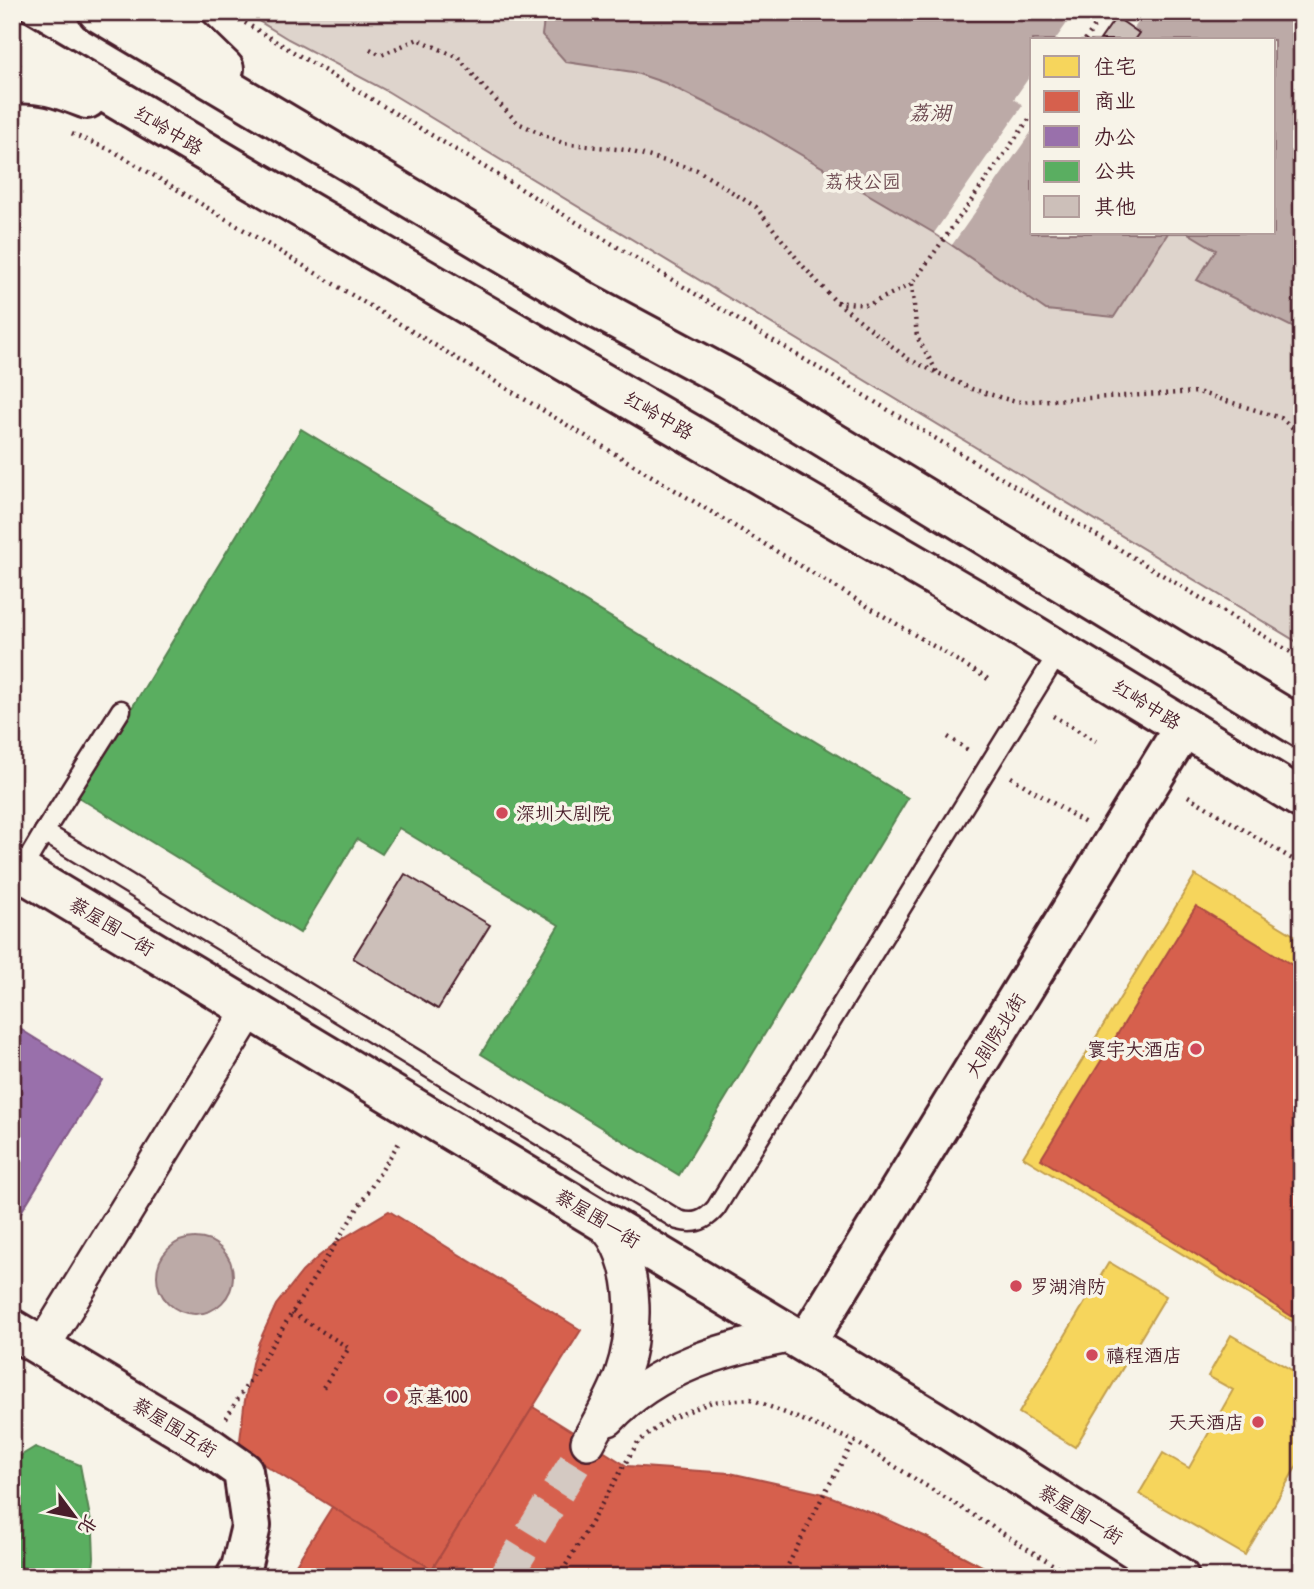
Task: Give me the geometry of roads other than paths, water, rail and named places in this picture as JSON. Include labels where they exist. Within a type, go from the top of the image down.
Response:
[{"type":"main road","points":[[98,12],[587,303],[729,379],[1302,728]]},
{"type":"main road","points":[[165,12],[271,114]]},
{"type":"main road","name":"红岭中路","points":[[12,37],[986,606],[1302,799]]},
{"type":"main road","points":[[12,84],[46,85],[88,99],[130,117],[250,178]]},
{"type":"main road","name":"大剧院北街","points":[[799,1339],[1184,727]]},
{"type":"main road","name":"蔡屋围一街","points":[[17,869],[931,1419],[1180,1577]]},
{"type":"main road","name":"蔡屋围五街","points":[[27,1338],[209,1447],[243,1471],[251,1526],[241,1568],[236,1577]]},
{"type":"street","points":[[27,1338],[250,1009]]},
{"type":"street","points":[[601,1220],[615,1238],[624,1258],[633,1312],[630,1343],[622,1374],[608,1406],[587,1442],[610,1416],[635,1394],[663,1376],[692,1362],[757,1342],[799,1339]]},
{"type":"lane","points":[[44,832],[678,1220],[694,1223],[710,1216],[716,1208],[1060,650]]},
{"type":"lane","points":[[17,869],[44,832],[121,710]]},
{"type":"water","name":"荔湖","points":[[545,12],[1302,12],[1302,332],[1197,280],[1216,250],[1190,234],[1276,234],[1276,38],[1030,38],[1030,234],[1167,234],[1114,317],[1046,310],[934,233],[752,126],[665,83],[633,72],[566,62],[542,35]]},
{"type":"water","points":[[195,1238],[209,1241],[222,1249],[230,1262],[233,1276],[230,1290],[222,1303],[209,1311],[195,1314],[181,1311],[168,1303],[160,1290],[157,1276],[160,1262],[168,1249],[181,1241]]},
{"type":"tunnel","points":[[505,1577],[588,1442]]},
{"type":"place","name":"深圳大剧院","points":[[502,813]]},
{"type":"place","name":"寰宇大酒店","points":[[1196,1049]]},
{"type":"place","name":"罗湖消防","points":[[1016,1286]]},
{"type":"place","name":"禧程酒店","points":[[1092,1355]]},
{"type":"place","name":"京基100","points":[[392,1396]]},
{"type":"place","name":"天天酒店","points":[[1258,1422]]},
{"type":"park label","name":"荔枝公园","points":[[863,181]]}]
